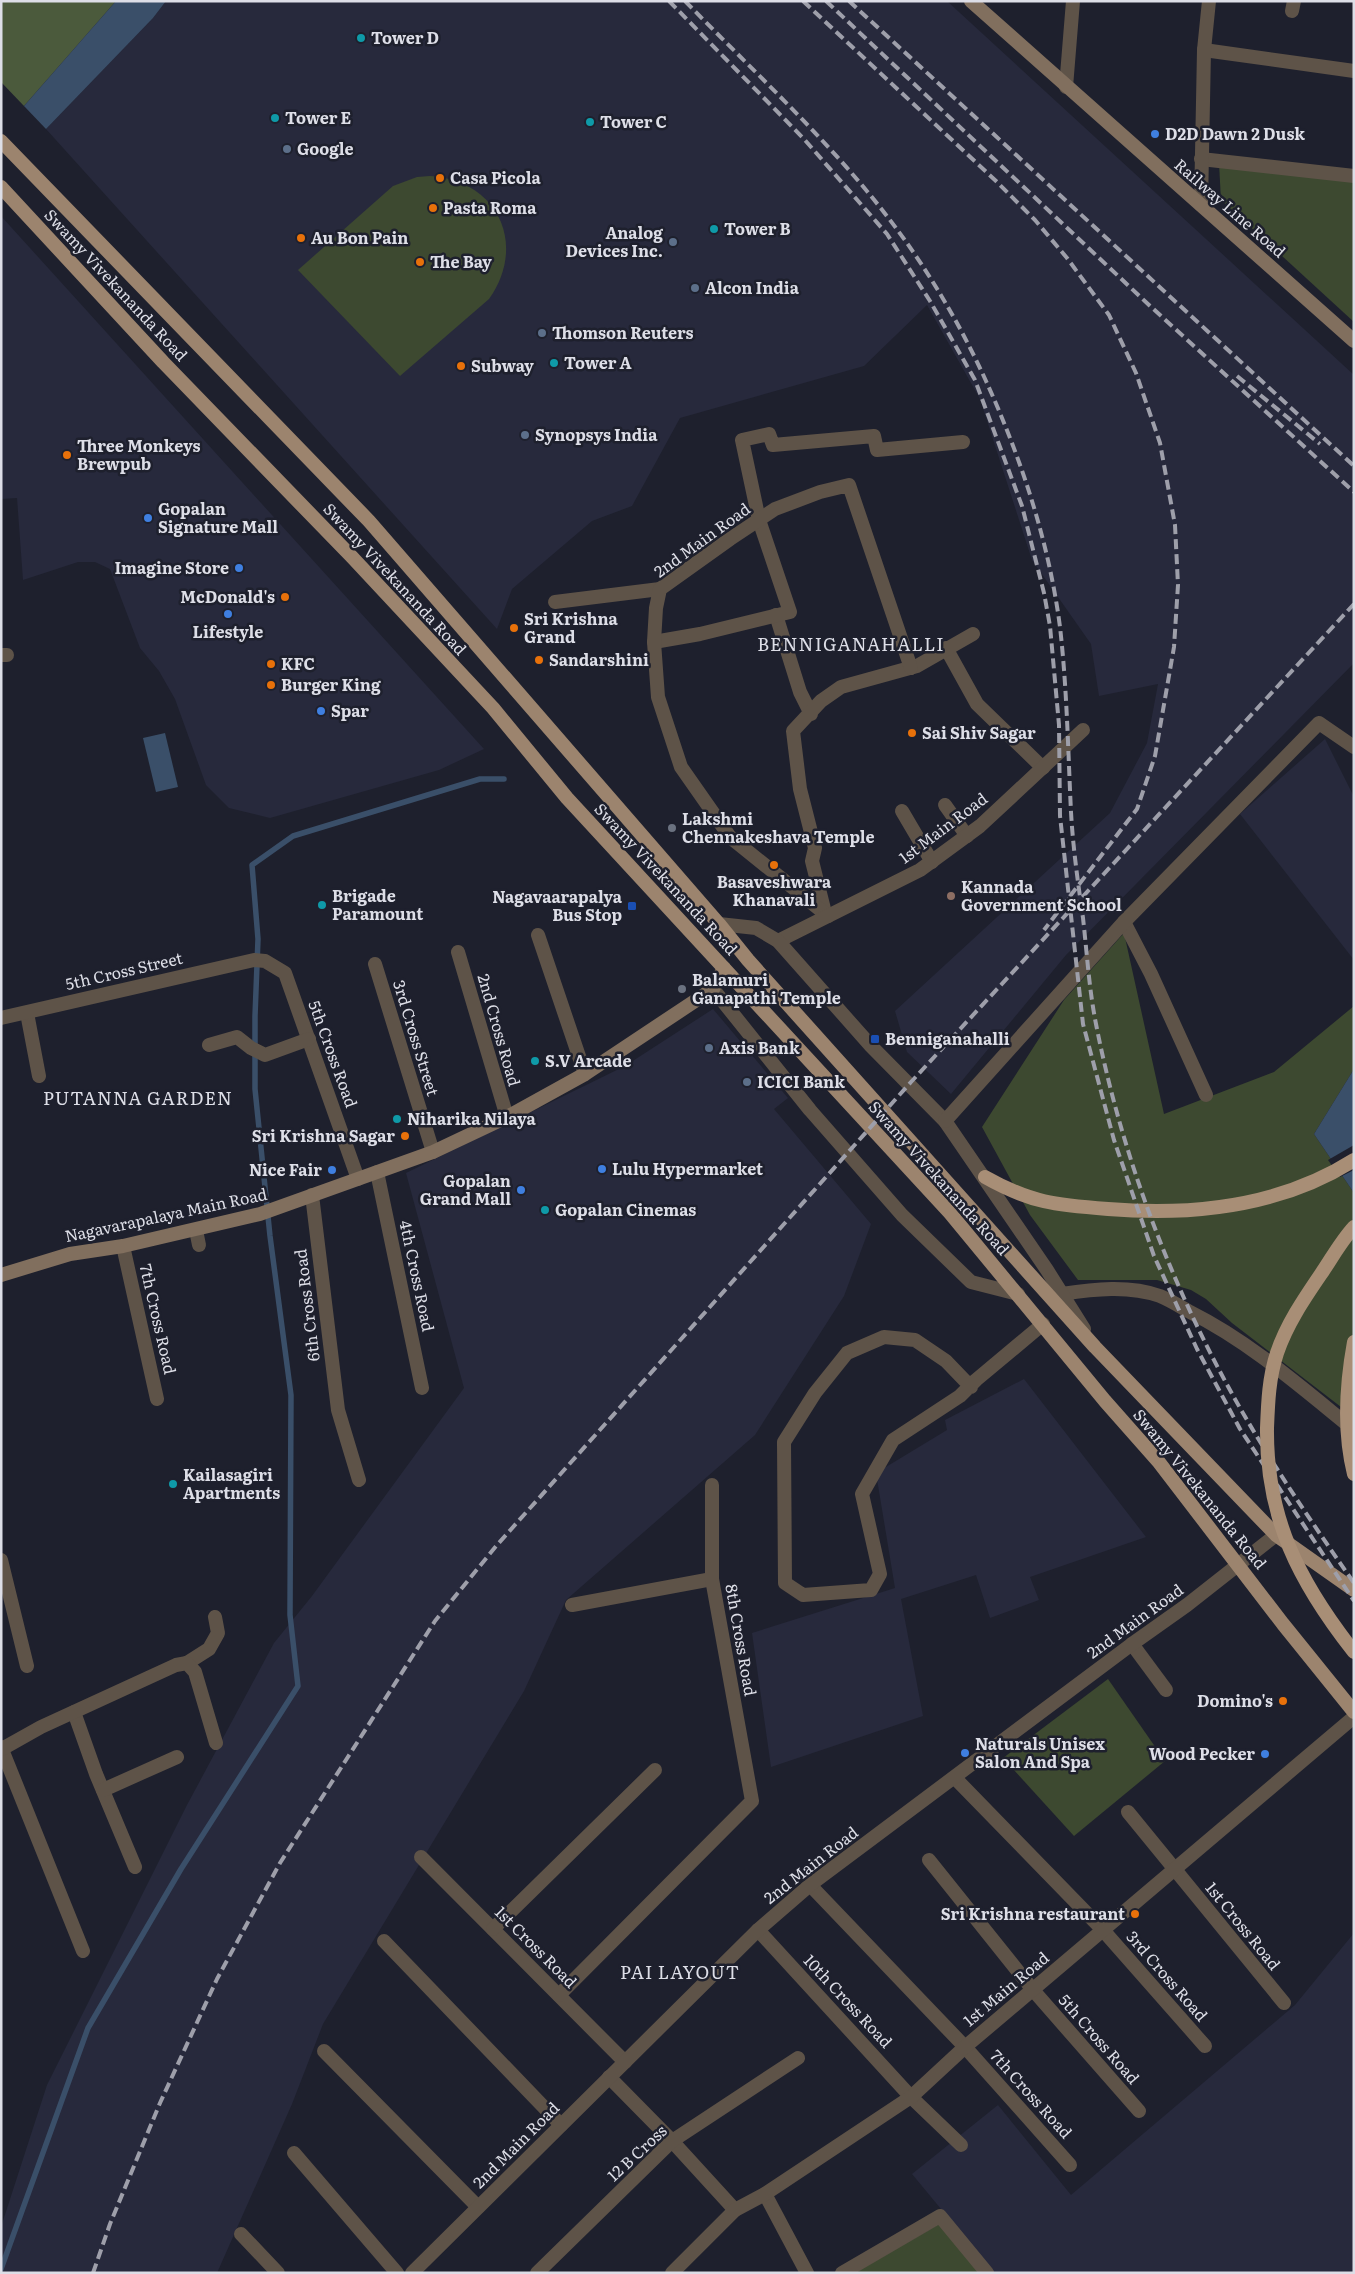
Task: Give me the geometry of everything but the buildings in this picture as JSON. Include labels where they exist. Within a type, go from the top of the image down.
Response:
[{"type":"highway","points":[[985,1177],[1012,1193],[1049,1204],[1154,1213],[1179,1212],[1256,1201],[1300,1187],[1354,1160]]},
{"type":"highway","points":[[1354,1227],[1293,1318],[1278,1353],[1268,1395],[1267,1435],[1268,1477],[1290,1550],[1304,1580],[1327,1618],[1354,1652]]},
{"type":"highway","points":[[1354,1342],[1347,1377],[1347,1416],[1354,1474]]},
{"type":"main road","name":"Railway Line Road","points":[[971,1],[1354,341]]},
{"type":"main road","name":"Swamy Vivekananda Road","points":[[1,141],[369,521],[719,924],[748,960],[1095,1347],[1276,1535],[1354,1590]]},
{"type":"main road","name":"Swamy Vivekananda Road","points":[[1,187],[163,362],[352,557],[493,708],[567,798],[950,1213],[1105,1401],[1158,1461],[1240,1565],[1283,1624],[1354,1712]]},
{"type":"main road","name":"Nagavarapalaya Main Road","points":[[1,1275],[70,1254],[124,1246],[260,1214],[433,1152],[507,1117],[585,1074],[713,989],[724,968]]},
{"type":"street","points":[[1066,87],[1073,1]]},
{"type":"street","points":[[1201,205],[1204,50],[1209,1]]},
{"type":"street","points":[[1204,50],[1354,71]]},
{"type":"street","points":[[1201,158],[1354,176]]},
{"type":"street","points":[[654,642],[700,634],[790,612],[759,520],[742,440],[769,434],[773,445],[874,436],[877,450],[963,442]]},
{"type":"street","name":"2nd Main Road","points":[[827,914],[730,837],[681,767],[658,697],[654,642],[656,608],[660,589],[775,509],[820,492],[849,485],[878,564],[911,668]]},
{"type":"street","points":[[555,602],[660,589]]},
{"type":"street","points":[[776,615],[800,692],[811,714]]},
{"type":"street","points":[[827,914],[812,861],[815,848],[800,790],[793,731],[811,714],[821,701],[841,688],[911,668],[973,634]]},
{"type":"street","points":[[946,648],[977,704],[1043,768]]},
{"type":"street","points":[[945,1121],[1124,922],[1319,723],[1354,747]]},
{"type":"street","name":"1st Main Road","points":[[778,941],[827,914],[920,870],[932,862],[968,836],[1083,730]]},
{"type":"street","points":[[945,805],[968,836]]},
{"type":"street","points":[[902,811],[932,862]]},
{"type":"street","points":[[1124,922],[1151,974],[1206,1095]]},
{"type":"street","points":[[719,924],[756,928],[778,941],[871,1046],[945,1121],[985,1177],[1095,1347]]},
{"type":"street","points":[[538,935],[585,1074]]},
{"type":"street","name":"2nd Cross Road","points":[[458,952],[507,1117]]},
{"type":"street","name":"5th Cross Street","points":[[1,1018],[260,960]]},
{"type":"street","name":"5th Cross Road","points":[[260,960],[285,973],[310,1039],[358,1179]]},
{"type":"street","name":"3rd Cross Street","points":[[375,964],[433,1152]]},
{"type":"street","points":[[713,989],[810,1110],[902,1215],[971,1282],[1018,1294]]},
{"type":"street","points":[[28,1012],[39,1076]]},
{"type":"street","points":[[209,1045],[237,1037],[251,1048],[265,1054],[310,1039]]},
{"type":"street","name":"4th Cross Road","points":[[377,1172],[422,1388]]},
{"type":"street","name":"6th Cross Road","points":[[312,1196],[338,1410],[358,1480]]},
{"type":"street","points":[[196,1230],[199,1244]]},
{"type":"street","name":"7th Cross Road","points":[[124,1246],[157,1399]]},
{"type":"street","points":[[1062,1294],[1097,1288],[1135,1291],[1160,1296],[1217,1325],[1298,1384],[1354,1430]]},
{"type":"street","points":[[971,1388],[946,1361],[916,1340],[884,1337],[847,1353],[815,1393],[784,1442],[785,1583],[802,1595],[871,1590],[880,1574],[862,1494],[893,1440],[971,1388],[976,1380],[1043,1324]]},
{"type":"street","name":"8th Cross Road","points":[[558,1995],[752,1801],[712,1579],[712,1485]]},
{"type":"street","name":"2nd Main Road","points":[[412,2273],[758,1930],[810,1885],[1240,1565],[1276,1535]]},
{"type":"street","points":[[1,1560],[27,1666]]},
{"type":"street","points":[[572,1605],[712,1579]]},
{"type":"street","points":[[82,1951],[2,1748],[40,1727],[176,1665],[187,1663],[209,1649],[218,1633],[215,1617]]},
{"type":"street","points":[[1132,1644],[1166,1690]]},
{"type":"street","points":[[187,1663],[195,1672],[216,1743]]},
{"type":"street","points":[[74,1712],[103,1790],[135,1867]]},
{"type":"street","name":"1st Main Road","points":[[672,2273],[736,2210],[765,2194],[911,2097],[965,2047],[1102,1929],[1175,1870],[1354,1716]]},
{"type":"street","points":[[103,1790],[177,1757]]},
{"type":"street","points":[[493,1930],[655,1770]]},
{"type":"street","name":"3rd Cross Road","points":[[955,1778],[1102,1929],[1205,2046]]},
{"type":"street","name":"1st Cross Road","points":[[1128,1812],[1284,2003]]},
{"type":"street","name":"1st Cross Road","points":[[421,1857],[625,2062]]},
{"type":"street","name":"5th Cross Road","points":[[929,1860],[1033,1990],[1139,2111]]},
{"type":"street","points":[[810,1885],[965,2047]]},
{"type":"street","name":"10th Cross Road","points":[[758,1930],[911,2097],[962,2145]]},
{"type":"street","points":[[384,1941],[561,2125]]},
{"type":"street","name":"7th Cross Road","points":[[965,2047],[1070,2165]]},
{"type":"street","points":[[324,2051],[478,2207]]},
{"type":"street","name":"12 B Cross","points":[[537,2273],[672,2141],[798,2058]]},
{"type":"street","points":[[609,2078],[672,2141],[736,2210]]},
{"type":"street","points":[[294,2153],[397,2273]]},
{"type":"street","points":[[765,2194],[808,2273]]},
{"type":"street","points":[[842,2273],[940,2216],[988,2273]]},
{"type":"street","points":[[241,2234],[278,2273]]},
{"type":"shaded area","points":[[116,1],[166,1],[153,18],[46,129],[24,106]]},
{"type":"shaded area","points":[[166,1],[947,1],[1354,375],[1354,663],[1066,955],[951,1094],[907,1052],[895,1011],[1110,813],[1147,743],[1158,684],[1099,696],[1091,644],[1032,560],[980,399],[927,305],[864,366],[680,418],[632,506],[592,521],[512,589],[497,629],[46,129],[153,18]]},
{"type":"shaded area","points":[[1,216],[484,749],[439,770],[270,818],[229,808],[206,785],[175,699],[159,671],[140,648],[110,569],[95,562],[78,562],[23,580],[17,498],[1,499]]},
{"type":"shaded area","points":[[165,733],[178,787],[156,792],[143,738]]},
{"type":"shaded area","points":[[1325,739],[1354,797],[1354,960],[1240,814]]},
{"type":"shaded area","points":[[713,1009],[788,1098],[774,1109],[871,1224],[844,1296],[755,1435],[566,1600],[524,1691],[323,2024],[292,2104],[217,2273],[1,2273],[1,2227],[47,2085],[187,1805],[274,1643],[312,1596],[464,1388],[406,1173],[625,1066]]},
{"type":"shaded area","points":[[1354,1069],[1354,1193],[1314,1134]]},
{"type":"shaded area","points":[[1024,1379],[1146,1537],[1030,1577],[1039,1600],[990,1618],[976,1575],[901,1599],[923,1716],[771,1767],[752,1633],[895,1588],[876,1473],[947,1430],[945,1420]]},
{"type":"shaded area","points":[[1354,1933],[1354,2273],[994,2273],[912,2174],[998,2105],[1071,2195],[1295,2005]]},
{"type":"green space","points":[[1,1],[116,1],[24,106],[1,82]]},
{"type":"green space","points":[[1219,163],[1354,180],[1354,322],[1221,200]]},
{"type":"green space","points":[[430,176],[453,180],[473,189],[488,202],[499,218],[505,237],[506,257],[500,278],[489,299],[400,376],[298,270],[393,186],[417,177]]},
{"type":"green space","points":[[1124,933],[1164,1114],[1274,1072],[1354,1006],[1354,1069],[1314,1134],[1354,1193],[1354,1417],[1232,1323],[1206,1299],[1191,1290],[1157,1280],[1078,1280],[1030,1215],[982,1127],[1064,1000]]},
{"type":"green space","points":[[1108,1679],[1165,1761],[1074,1836],[1003,1758]]},
{"type":"green space","points":[[941,2223],[981,2273],[854,2273]]},
{"type":"pier","points":[[1354,1145],[1354,1170],[1340,1177],[1328,1160]]},
{"type":"waterway","points":[[1,2269],[88,2028],[181,1869],[298,1686],[290,1615],[291,1395],[270,1236],[255,1089],[258,939],[252,865],[293,836],[480,779],[504,779]]},
{"type":"railway","points":[[669,1],[804,139],[887,234],[930,301],[975,380],[1022,506],[1044,593],[1050,626],[1059,725],[1060,816],[1083,1024],[1114,1140],[1154,1256],[1197,1349],[1240,1429],[1354,1601]]},
{"type":"railway","points":[[685,1],[821,140],[847,168],[896,228],[934,283],[977,361],[999,410],[1032,501],[1049,564],[1055,595],[1064,673],[1073,839],[1090,984],[1107,1076],[1121,1127],[1137,1178],[1175,1278],[1221,1374],[1272,1462],[1354,1583]]},
{"type":"railway","points":[[803,1],[996,181],[1035,220],[1067,258],[1109,315],[1136,373],[1160,443],[1175,525],[1178,585],[1174,647],[1155,756],[1137,809],[1044,930]]},
{"type":"railway","points":[[826,1],[1149,305],[1354,492]]},
{"type":"railway","points":[[849,1],[1354,466]]},
{"type":"railway","points":[[1237,376],[1320,444]]},
{"type":"railway","points":[[93,2273],[110,2224],[160,2103],[217,1979],[280,1863],[435,1621],[497,1545],[911,1082],[1354,604]]},
{"type":"place","name":"Tower D","points":[[361,38]]},
{"type":"place","name":"Tower E","points":[[275,118]]},
{"type":"place","name":"Tower C","points":[[590,122]]},
{"type":"place","name":"D2D Dawn 2 Dusk","points":[[1155,134]]},
{"type":"place","name":"Google","points":[[287,149]]},
{"type":"place","name":"Casa Picola","points":[[440,178]]},
{"type":"place","name":"Pasta Roma","points":[[433,208]]},
{"type":"place","name":"Tower B","points":[[714,229]]},
{"type":"place","name":"Au Bon Pain","points":[[301,238]]},
{"type":"place","name":"Analog Devices Inc.","points":[[673,242]]},
{"type":"place","name":"The Bay","points":[[420,262]]},
{"type":"place","name":"Alcon India","points":[[695,288]]},
{"type":"place","name":"Thomson Reuters","points":[[542,333]]},
{"type":"place","name":"Tower A","points":[[554,363]]},
{"type":"place","name":"Subway","points":[[461,366]]},
{"type":"place","name":"Synopsys India","points":[[525,435]]},
{"type":"place","name":"Three Monkeys Brewpub","points":[[67,455]]},
{"type":"place","name":"Gopalan Signature Mall","points":[[148,518]]},
{"type":"place","name":"Imagine Store","points":[[239,568]]},
{"type":"place","name":"McDonald's","points":[[285,597]]},
{"type":"place","name":"Lifestyle","points":[[228,614]]},
{"type":"place","name":"Sri Krishna Grand","points":[[514,628]]},
{"type":"place","name":"Sandarshini","points":[[539,660]]},
{"type":"place","name":"KFC","points":[[271,664]]},
{"type":"place","name":"Burger King","points":[[271,685]]},
{"type":"place","name":"Spar","points":[[321,711]]},
{"type":"place","name":"Sai Shiv Sagar","points":[[912,733]]},
{"type":"place","name":"Lakshmi Chennakeshava Temple","points":[[672,828]]},
{"type":"place","name":"Basaveshwara Khanavali","points":[[774,865]]},
{"type":"place","name":"Kannada Government School","points":[[951,896]]},
{"type":"place","name":"Brigade Paramount","points":[[322,905]]},
{"type":"place","name":"Nagavaarapalya Bus Stop","points":[[632,906]]},
{"type":"place","name":"Balamuri Ganapathi Temple","points":[[682,989]]},
{"type":"place","name":"Benniganahalli","points":[[875,1039]]},
{"type":"place","name":"Axis Bank","points":[[709,1048]]},
{"type":"place","name":"S.V Arcade","points":[[535,1061]]},
{"type":"place","name":"ICICI Bank","points":[[747,1082]]},
{"type":"place","name":"Niharika Nilaya","points":[[397,1119]]},
{"type":"place","name":"Sri Krishna Sagar","points":[[405,1136]]},
{"type":"place","name":"Lulu Hypermarket","points":[[602,1169]]},
{"type":"place","name":"Nice Fair","points":[[332,1170]]},
{"type":"place","name":"Gopalan Grand Mall","points":[[521,1190]]},
{"type":"place","name":"Gopalan Cinemas","points":[[545,1210]]},
{"type":"place","name":"Kailasagiri Apartments","points":[[173,1484]]},
{"type":"place","name":"Domino's","points":[[1283,1701]]},
{"type":"place","name":"Naturals Unisex Salon And Spa","points":[[965,1753]]},
{"type":"place","name":"Wood Pecker","points":[[1265,1754]]},
{"type":"place","name":"Sri Krishna restaurant","points":[[1135,1914]]},
{"type":"district","name":"BENNIGANAHALLI","points":[[851,645]]},
{"type":"district","name":"PUTANNA GARDEN","points":[[138,1099]]},
{"type":"district","name":"PAI LAYOUT","points":[[680,1973]]}]
